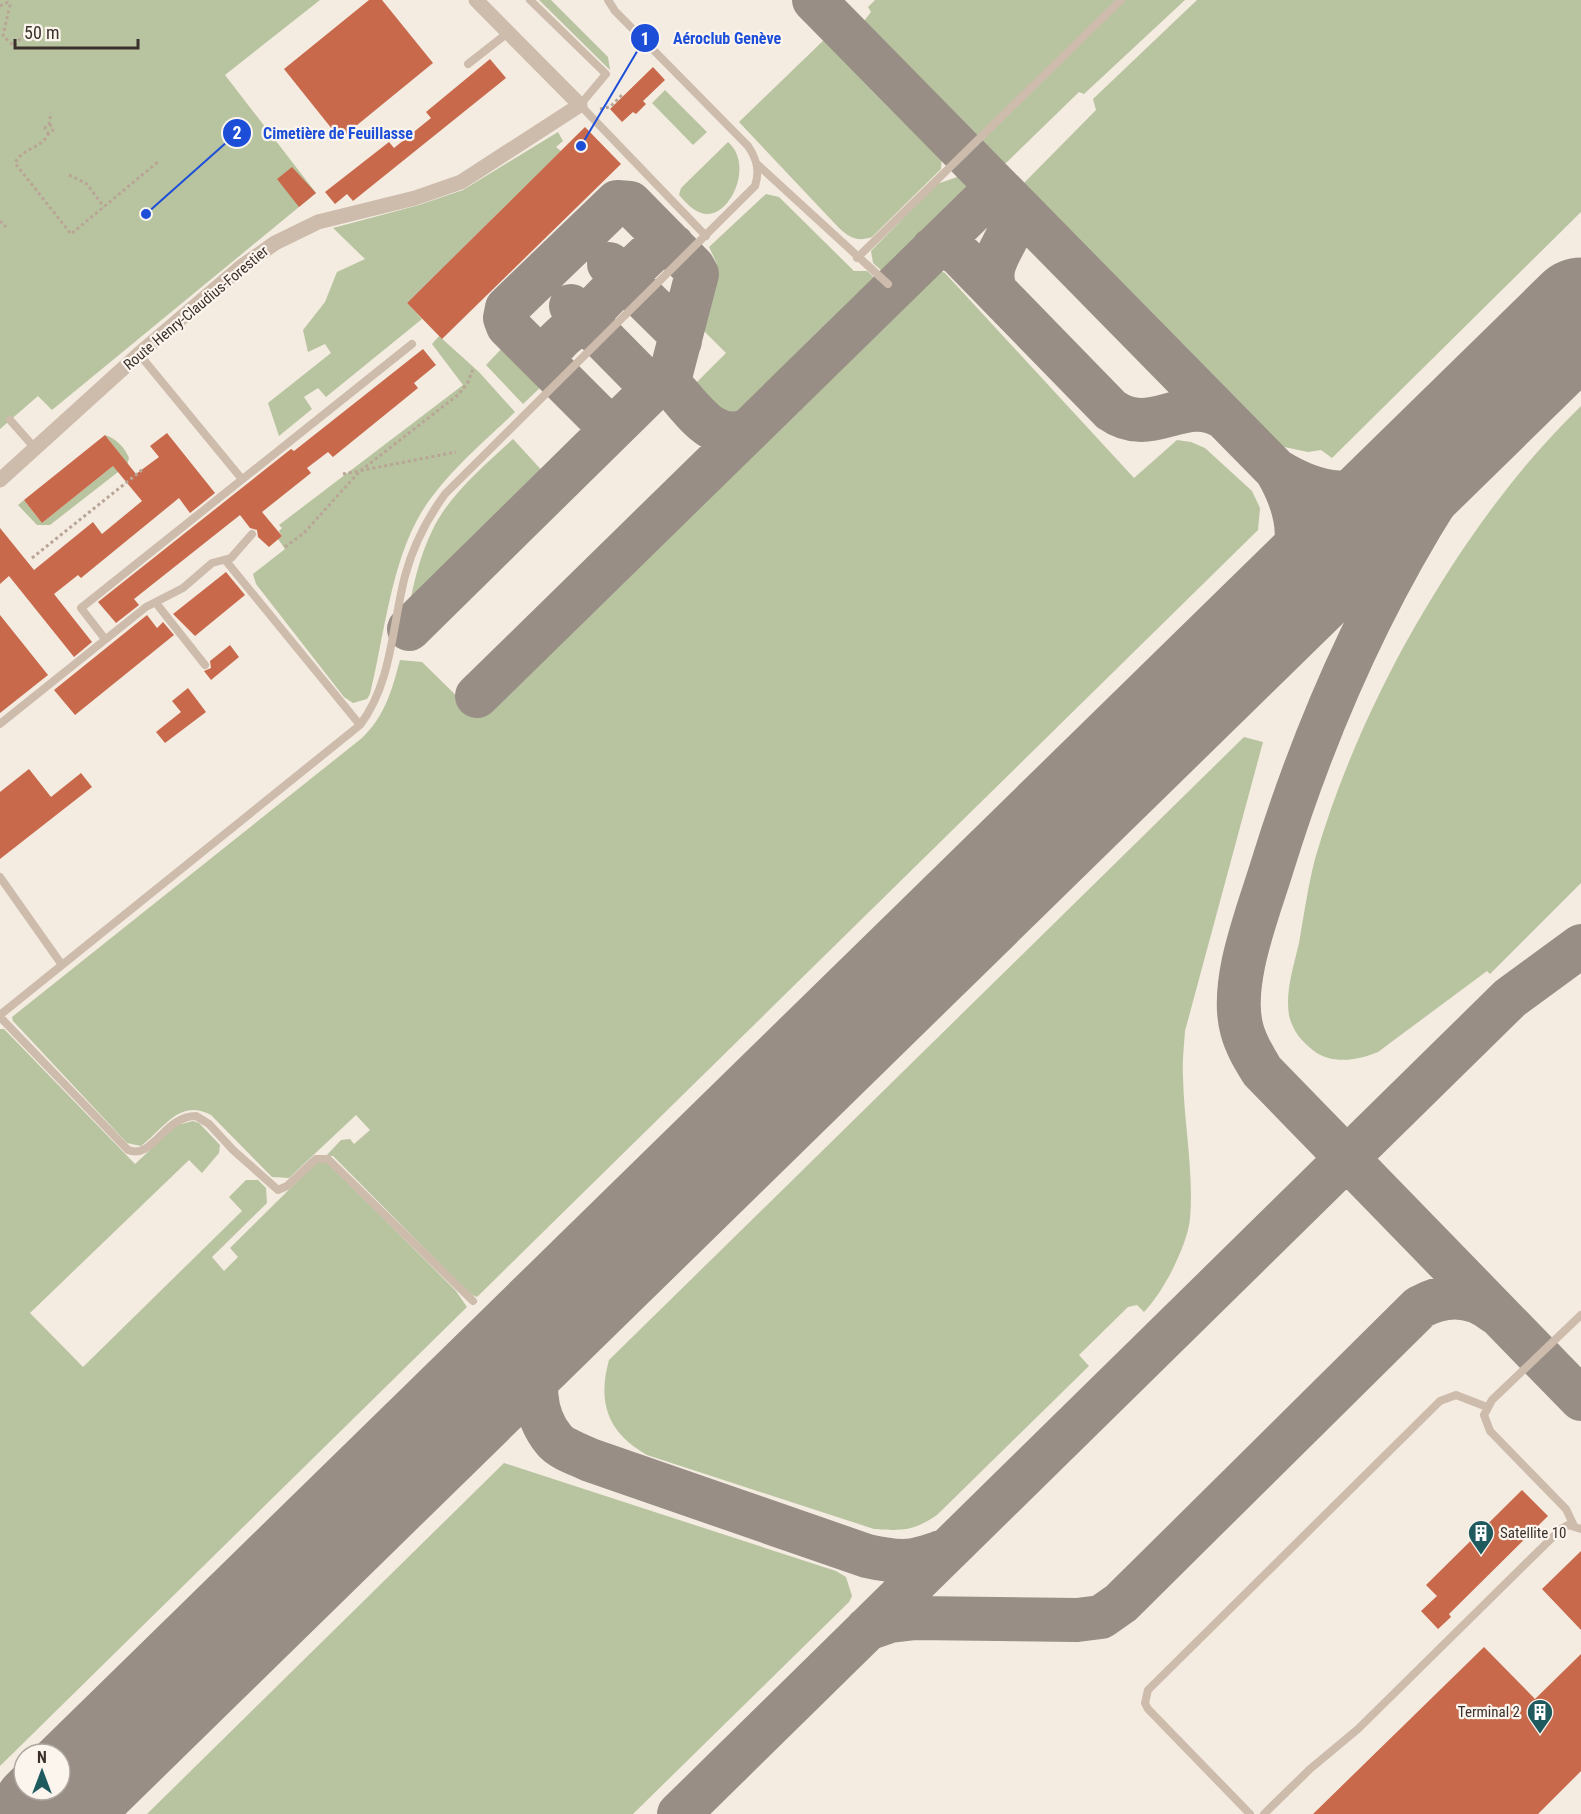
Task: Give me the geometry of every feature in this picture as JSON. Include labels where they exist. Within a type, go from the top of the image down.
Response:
[{"type":"street","points":[[476,0],[580,105]]},
{"type":"street","name":"Route Henry-Claudius-Forestier","points":[[0,480],[139,354],[248,262],[289,235],[318,222],[415,198],[461,182],[580,105]]},
{"type":"lane","points":[[530,0],[606,74],[580,105],[706,236]]},
{"type":"lane","points":[[608,0],[615,11],[748,146],[757,164],[888,284]]},
{"type":"lane","points":[[857,258],[1120,0]]},
{"type":"lane","points":[[468,64],[509,32]]},
{"type":"lane","points":[[473,1301],[328,1159],[316,1159],[287,1186],[278,1190],[233,1150],[209,1124],[196,1116],[174,1122],[144,1151],[135,1153],[128,1150],[0,1016],[360,725],[381,690],[410,560],[419,536],[434,509],[471,465],[755,186],[758,178],[757,164]]},
{"type":"lane","points":[[105,639],[81,608],[241,478],[412,344]]},
{"type":"lane","points":[[139,354],[241,478]]},
{"type":"lane","points":[[10,420],[34,447]]},
{"type":"lane","points":[[0,724],[146,607],[183,588],[212,563],[226,561],[252,534]]},
{"type":"lane","points":[[226,561],[360,725]]},
{"type":"lane","points":[[156,603],[205,664]]},
{"type":"lane","points":[[0,877],[62,965]]},
{"type":"lane","points":[[1264,1814],[1310,1769],[1358,1729],[1561,1529],[1578,1527],[1566,1509],[1490,1431],[1485,1422],[1487,1407],[1581,1315]]},
{"type":"lane","points":[[1250,1814],[1148,1709],[1145,1703],[1148,1690],[1440,1401],[1456,1395],[1487,1407]]},
{"type":"path","points":[[0,6],[8,2],[10,5],[1,37],[14,46],[27,31]]},
{"type":"path","points":[[592,117],[602,107],[610,107],[622,95]]},
{"type":"path","points":[[51,113],[49,125],[53,130],[43,143],[25,151],[15,163],[71,234],[159,161]]},
{"type":"path","points":[[69,175],[87,184],[104,207]]},
{"type":"path","points":[[0,220],[6,227]]},
{"type":"path","points":[[285,548],[304,533],[359,472],[459,394],[468,382],[473,369]]},
{"type":"path","points":[[343,474],[456,452]]},
{"type":"path","points":[[32,558],[142,470]]},
{"type":"green space","points":[[0,0],[320,0],[225,75],[316,193],[52,410],[38,396],[0,429]]},
{"type":"green space","points":[[539,0],[551,0],[608,57],[610,70]]},
{"type":"green space","points":[[875,0],[1185,0],[1084,94],[1079,92],[1006,163],[998,163],[876,42],[879,38],[864,21],[871,12],[868,7]]},
{"type":"green space","points":[[1197,0],[1581,0],[1581,212],[1332,458],[1321,450],[1308,452],[1275,445],[1021,186],[1096,110],[1093,99]]},
{"type":"green space","points":[[827,37],[942,155],[941,169],[872,237],[862,239],[854,238],[839,228],[739,122]]},
{"type":"green space","points":[[665,90],[707,132],[693,145],[652,103]]},
{"type":"green space","points":[[558,132],[563,141],[556,147],[561,151],[407,303],[422,319],[326,397],[318,388],[304,397],[312,409],[279,436],[268,403],[331,353],[325,344],[308,352],[303,330],[325,302],[337,272],[365,259],[333,228],[419,205],[463,190]]},
{"type":"green space","points":[[728,142],[736,151],[739,163],[736,187],[724,207],[706,214],[698,212],[679,195],[681,188]]},
{"type":"green space","points":[[960,176],[970,188],[969,195],[891,279],[873,263],[871,251],[937,184]]},
{"type":"green space","points":[[766,194],[779,197],[854,271],[867,271],[885,287],[746,423],[728,423],[705,409],[699,402],[693,386],[726,353],[697,324],[711,268],[717,264],[709,247]]},
{"type":"green space","points":[[933,267],[945,273],[1134,478],[1177,440],[1191,442],[1205,448],[1252,491],[1260,508],[1258,530],[477,1297],[470,1294],[333,1156],[326,1156],[341,1140],[350,1139],[354,1144],[370,1130],[356,1115],[289,1178],[272,1177],[211,1115],[200,1111],[190,1110],[181,1113],[141,1146],[127,1143],[13,1021],[12,1017],[362,738],[382,712],[391,692],[400,660],[422,662],[473,712],[921,273]]},
{"type":"green space","points":[[439,336],[479,372],[515,412],[452,473],[421,513],[402,554],[395,577],[370,694],[367,699],[353,703],[344,697],[256,584],[253,574],[285,549],[278,539],[282,536],[279,531],[282,528],[279,525],[463,385],[432,344]]},
{"type":"green space","points":[[507,343],[545,383],[523,404],[486,365]]},
{"type":"green space","points":[[1581,406],[1581,883],[1490,974],[1487,971],[1378,1052],[1346,1060],[1321,1055],[1305,1044],[1295,1031],[1290,1020],[1288,997],[1315,859],[1343,777],[1391,671],[1442,581],[1506,489]]},
{"type":"green space","points":[[105,435],[120,444],[129,458],[127,465],[50,525],[37,525],[18,505],[24,500],[42,523],[123,458]]},
{"type":"green space","points":[[513,439],[547,476],[529,494],[534,501],[406,623],[419,563],[440,516],[458,492]]},
{"type":"green space","points":[[1244,737],[1263,742],[1185,1031],[1183,1071],[1191,1184],[1190,1219],[1179,1256],[1166,1282],[1144,1312],[1137,1305],[1128,1307],[1079,1355],[1089,1366],[937,1515],[914,1527],[900,1530],[874,1529],[647,1455],[623,1437],[615,1427],[605,1403],[604,1390],[609,1360]]},
{"type":"green space","points":[[0,1029],[4,1029],[135,1164],[177,1125],[193,1121],[199,1123],[220,1145],[219,1153],[202,1173],[189,1160],[30,1313],[83,1367],[242,1211],[229,1197],[246,1180],[258,1180],[266,1188],[267,1203],[212,1257],[224,1271],[238,1257],[230,1248],[318,1161],[325,1160],[456,1291],[467,1307],[24,1742],[12,1742],[12,1754],[0,1766]]},
{"type":"green space","points":[[504,1463],[836,1571],[846,1577],[852,1596],[849,1602],[633,1814],[147,1814]]},
{"type":"building","points":[[369,0],[382,0],[433,63],[340,139],[284,69]]},
{"type":"building","points":[[490,59],[506,78],[353,201],[347,194],[335,204],[325,192],[389,142],[394,148],[431,118],[426,112]]},
{"type":"building","points":[[653,67],[665,80],[643,101],[646,104],[636,114],[633,112],[622,122],[610,109]]},
{"type":"building","points":[[585,127],[621,164],[442,339],[407,303]]},
{"type":"building","points":[[292,167],[316,193],[299,207],[277,179]]},
{"type":"building","points":[[423,349],[436,365],[414,383],[418,388],[333,457],[328,452],[307,468],[311,473],[262,512],[282,536],[269,547],[258,537],[257,530],[250,528],[240,515],[134,599],[139,605],[116,623],[98,602],[291,449],[294,451]]},
{"type":"building","points":[[167,433],[215,493],[190,513],[179,498],[81,578],[78,575],[54,594],[92,642],[74,657],[9,576],[0,584],[0,528],[34,570],[93,522],[102,534],[142,501],[113,466],[42,523],[24,500],[105,435],[136,474],[159,457],[150,446]]},
{"type":"building","points":[[226,572],[245,595],[195,636],[173,614]]},
{"type":"building","points":[[0,615],[48,675],[0,713]]},
{"type":"building","points":[[147,615],[157,628],[163,622],[174,635],[75,715],[54,690]]},
{"type":"building","points":[[230,645],[239,657],[211,680],[204,671],[211,668],[210,661]]},
{"type":"building","points":[[188,688],[206,712],[165,743],[156,732],[181,712],[172,701]]},
{"type":"building","points":[[29,769],[51,797],[81,773],[92,787],[0,859],[0,792]]},
{"type":"building","name":"Satellite 10","points":[[1522,1490],[1548,1516],[1449,1614],[1451,1617],[1438,1629],[1421,1611],[1437,1596],[1426,1585]]},
{"type":"building","points":[[1581,1551],[1581,1630],[1542,1589]]},
{"type":"building","points":[[1484,1647],[1535,1699],[1581,1654],[1581,1771],[1538,1814],[1313,1814]]},
{"type":"taxiway","points":[[814,0],[1276,470],[1312,487],[1342,492],[1373,489],[1412,479]]},
{"type":"taxiway","points":[[477,696],[988,196],[998,193],[1006,197]]},
{"type":"taxiway","points":[[619,421],[610,424],[600,418],[508,326],[505,318],[507,308],[617,202],[630,203],[693,267],[697,274],[669,381],[674,389]]},
{"type":"taxiway","points":[[996,291],[993,269],[1011,228],[1015,206]]},
{"type":"taxiway","points":[[548,366],[548,351],[562,337],[578,326],[591,327],[591,312],[617,285],[631,285],[632,270],[658,245],[673,246]]},
{"type":"taxiway","points":[[933,249],[946,246],[959,254],[1111,410],[1126,418],[1140,420],[1194,410],[1208,411],[1223,417]]},
{"type":"taxiway","points":[[609,264],[675,329],[680,341]]},
{"type":"taxiway","points":[[571,306],[648,384],[656,386]]},
{"type":"taxiway","points":[[1581,313],[1528,373],[1479,437],[1435,503],[1358,643],[1297,791],[1247,948],[1239,991],[1242,1030],[1262,1071],[1581,1399]]},
{"type":"taxiway","points":[[409,629],[656,386],[668,386],[674,389],[698,416],[715,429],[725,433],[748,430]]},
{"type":"taxiway","points":[[1276,470],[1292,506],[1297,536],[1293,568],[1283,605]]},
{"type":"taxiway","points":[[679,1814],[1510,998],[1581,946]]},
{"type":"taxiway","points":[[867,1629],[890,1621],[916,1618],[1077,1620],[1101,1617],[1121,1603],[1420,1307],[1440,1299],[1459,1298],[1478,1302],[1496,1313]]},
{"type":"taxiway","points":[[543,1329],[537,1372],[537,1400],[545,1427],[554,1440],[566,1449],[590,1460],[867,1556],[908,1561],[949,1549]]},
{"type":"runway","points":[[46,1814],[1581,313]]},
{"type":"place","name":"Aéroclub Genève","points":[[581,146]]},
{"type":"place","name":"Cimetière de Feuillasse","points":[[146,214]]},
{"type":"place","name":"Satellite 10","points":[[1481,1556]]},
{"type":"place","name":"Terminal 2","points":[[1540,1735]]}]
